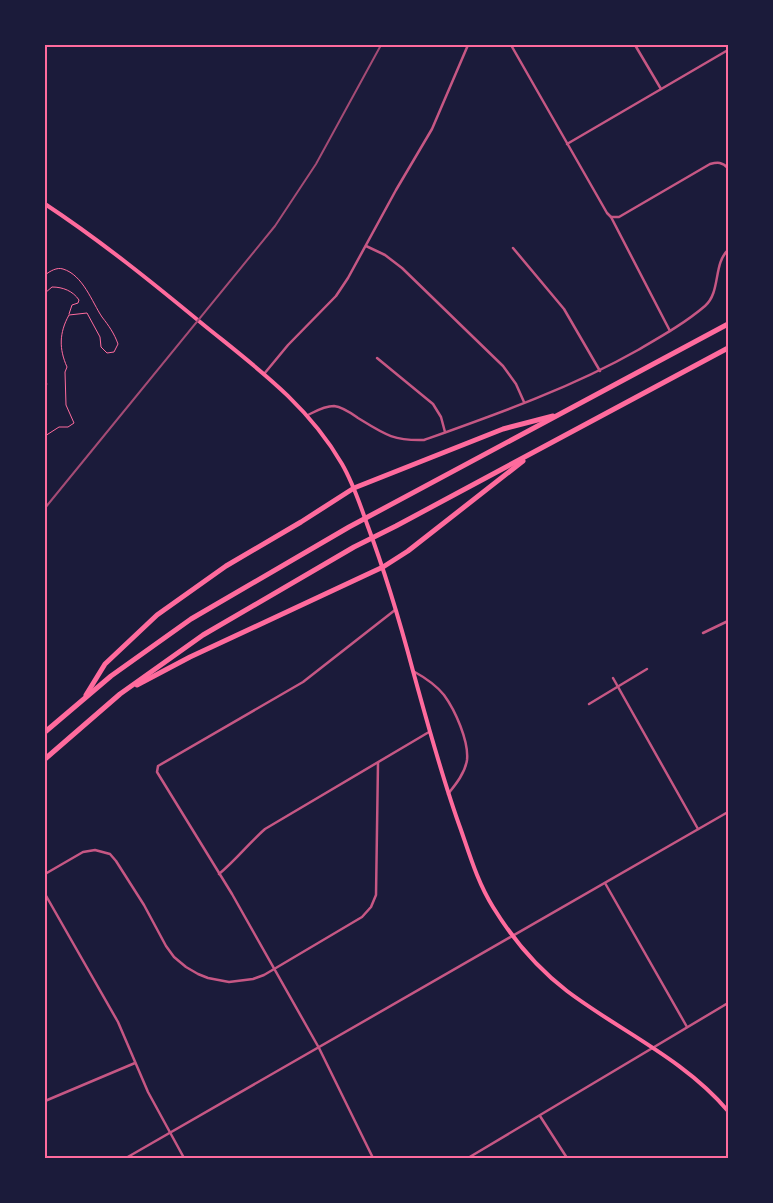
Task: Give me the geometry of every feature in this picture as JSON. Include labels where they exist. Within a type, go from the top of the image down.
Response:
[{"type":"highway","points":[[45,732],[111,676],[191,619],[349,527],[728,324]]},
{"type":"highway","points":[[45,759],[120,694],[203,635],[354,546],[396,526],[728,348]]},
{"type":"highway","points":[[82,701],[105,664],[157,615],[226,566],[354,488],[503,429],[560,414]]},
{"type":"highway","points":[[120,694],[190,657],[384,568],[533,453]]},
{"type":"main road","points":[[45,204],[133,267],[264,374],[308,415],[332,447],[344,467],[354,488],[384,568],[448,795],[476,874],[491,905],[512,935],[538,965],[566,990],[690,1074],[728,1111]]},
{"type":"street","points":[[264,374],[288,345],[336,296],[348,278],[432,129],[462,55],[468,45]]},
{"type":"street","points":[[511,45],[611,217],[670,332]]},
{"type":"street","points":[[635,45],[661,89]]},
{"type":"street","points":[[567,144],[728,50]]},
{"type":"street","points":[[611,217],[619,217],[710,164],[720,163],[728,168]]},
{"type":"street","points":[[366,246],[385,255],[402,268],[503,366],[516,384],[524,402]]},
{"type":"street","points":[[513,248],[564,309],[600,371]]},
{"type":"street","points":[[308,415],[325,407],[339,407],[386,435],[406,441],[424,440],[524,402],[600,371],[670,332],[707,304],[715,287],[724,253],[728,250]]},
{"type":"street","points":[[377,358],[432,404],[441,418],[445,433]]},
{"type":"street","points":[[373,1158],[319,1048],[219,874],[157,772],[158,766],[302,682],[396,610]]},
{"type":"street","points":[[703,632],[728,621]]},
{"type":"street","points":[[589,704],[647,670]]},
{"type":"street","points":[[413,671],[424,677],[444,696],[464,736],[467,760],[461,776],[448,795]]},
{"type":"street","points":[[613,678],[698,829]]},
{"type":"street","points":[[219,874],[232,864],[252,840],[265,829],[429,732]]},
{"type":"street","points":[[45,874],[83,852],[95,850],[110,854],[144,905],[174,957],[198,974],[222,981],[240,982],[253,979],[274,969],[362,917],[371,907],[376,895],[378,762]]},
{"type":"street","points":[[126,1158],[728,812]]},
{"type":"street","points":[[606,882],[687,1027]]},
{"type":"street","points":[[45,894],[118,1022],[148,1092],[184,1158]]},
{"type":"street","points":[[468,1158],[728,1003]]},
{"type":"street","points":[[45,1102],[135,1063]]},
{"type":"street","points":[[540,1116],[567,1158]]},
{"type":"path","points":[[45,275],[56,269],[62,269],[78,279],[111,327],[118,344],[117,348],[111,353],[105,352],[101,347],[100,337],[87,313],[69,315]]},
{"type":"path","points":[[45,294],[52,286],[67,289],[76,295],[79,300],[78,303],[72,305],[60,338],[60,348],[67,367],[65,372],[66,405],[74,424],[68,427],[58,426],[45,436]]},
{"type":"path","points":[[45,382],[45,387]]},
{"type":"railway","points":[[45,508],[275,226],[316,164],[381,45]]}]
